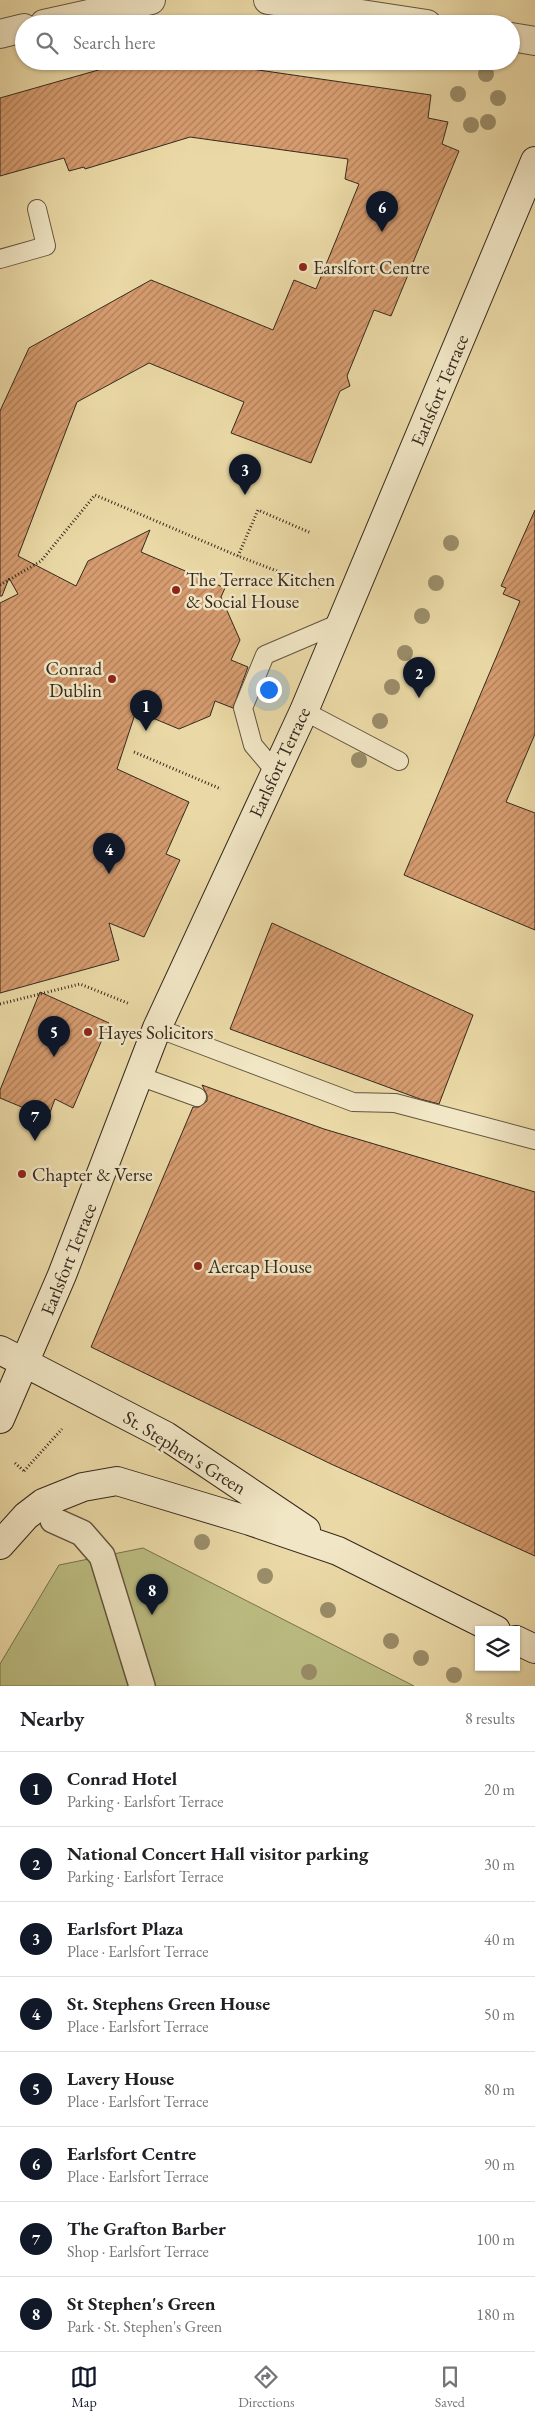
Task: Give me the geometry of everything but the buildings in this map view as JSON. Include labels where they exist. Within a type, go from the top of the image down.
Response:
[{"type":"main road","points":[[84,15],[152,0]]},
{"type":"main road","points":[[268,0],[367,15]]},
{"type":"main road","points":[[0,34],[15,30]]},
{"type":"main road","points":[[520,38],[535,41]]},
{"type":"main road","name":"Earlsfort Terrace","points":[[25,1364],[62,1275],[157,1028],[304,711],[535,161]]},
{"type":"main road","name":"St. Stephen's Green","points":[[0,1350],[166,1436],[338,1551],[488,1626]]},
{"type":"main road","points":[[0,1419],[25,1364]]},
{"type":"main road","name":"St. Stephen's Green","points":[[0,1545],[26,1516],[42,1503],[83,1487],[118,1481],[250,1521],[338,1551]]},
{"type":"main road","points":[[520,1642],[535,1649]]},
{"type":"street","points":[[53,1520],[82,1532],[102,1556],[142,1686]]},
{"type":"lane","points":[[0,259],[46,246],[36,209]]},
{"type":"lane","points":[[275,771],[253,745],[243,708],[265,655],[346,611]]},
{"type":"lane","points":[[304,711],[400,761]]},
{"type":"lane","points":[[157,1028],[353,1102],[395,1103],[535,1140]]},
{"type":"lane","points":[[139,1076],[197,1097]]},
{"type":"path","points":[[0,585],[41,561],[95,495],[238,556],[346,611]]},
{"type":"path","points":[[238,556],[258,510],[312,533]]},
{"type":"path","points":[[134,752],[222,789]]},
{"type":"path","points":[[0,1004],[80,984],[130,1004]]},
{"type":"path","points":[[15,1463],[24,1471],[62,1429]]},
{"type":"green space","points":[[143,1548],[414,1686],[0,1686],[0,1664],[59,1565]]},
{"type":"place","name":"Earlsfort Centre","points":[[382,232]]},
{"type":"place","name":"Earslfort Centre","points":[[303,267]]},
{"type":"place","name":"Earlsfort Plaza","points":[[245,495]]},
{"type":"place","name":"The Terrace Kitchen & Social House","points":[[176,590]]},
{"type":"place","name":"Conrad Dublin","points":[[112,679]]},
{"type":"place","name":"National Concert Hall visitor parking","points":[[419,698]]},
{"type":"place","name":"Conrad Hotel","points":[[146,731]]},
{"type":"place","name":"St. Stephens Green House","points":[[109,874]]},
{"type":"place","name":"Hayes Solicitors","points":[[88,1032]]},
{"type":"place","name":"Lavery House","points":[[54,1057]]},
{"type":"place","name":"The Grafton Barber","points":[[35,1141]]},
{"type":"place","name":"Chapter & Verse","points":[[22,1174]]},
{"type":"place","name":"Aercap House","points":[[198,1266]]},
{"type":"place","name":"St Stephen's Green","points":[[152,1615]]}]
